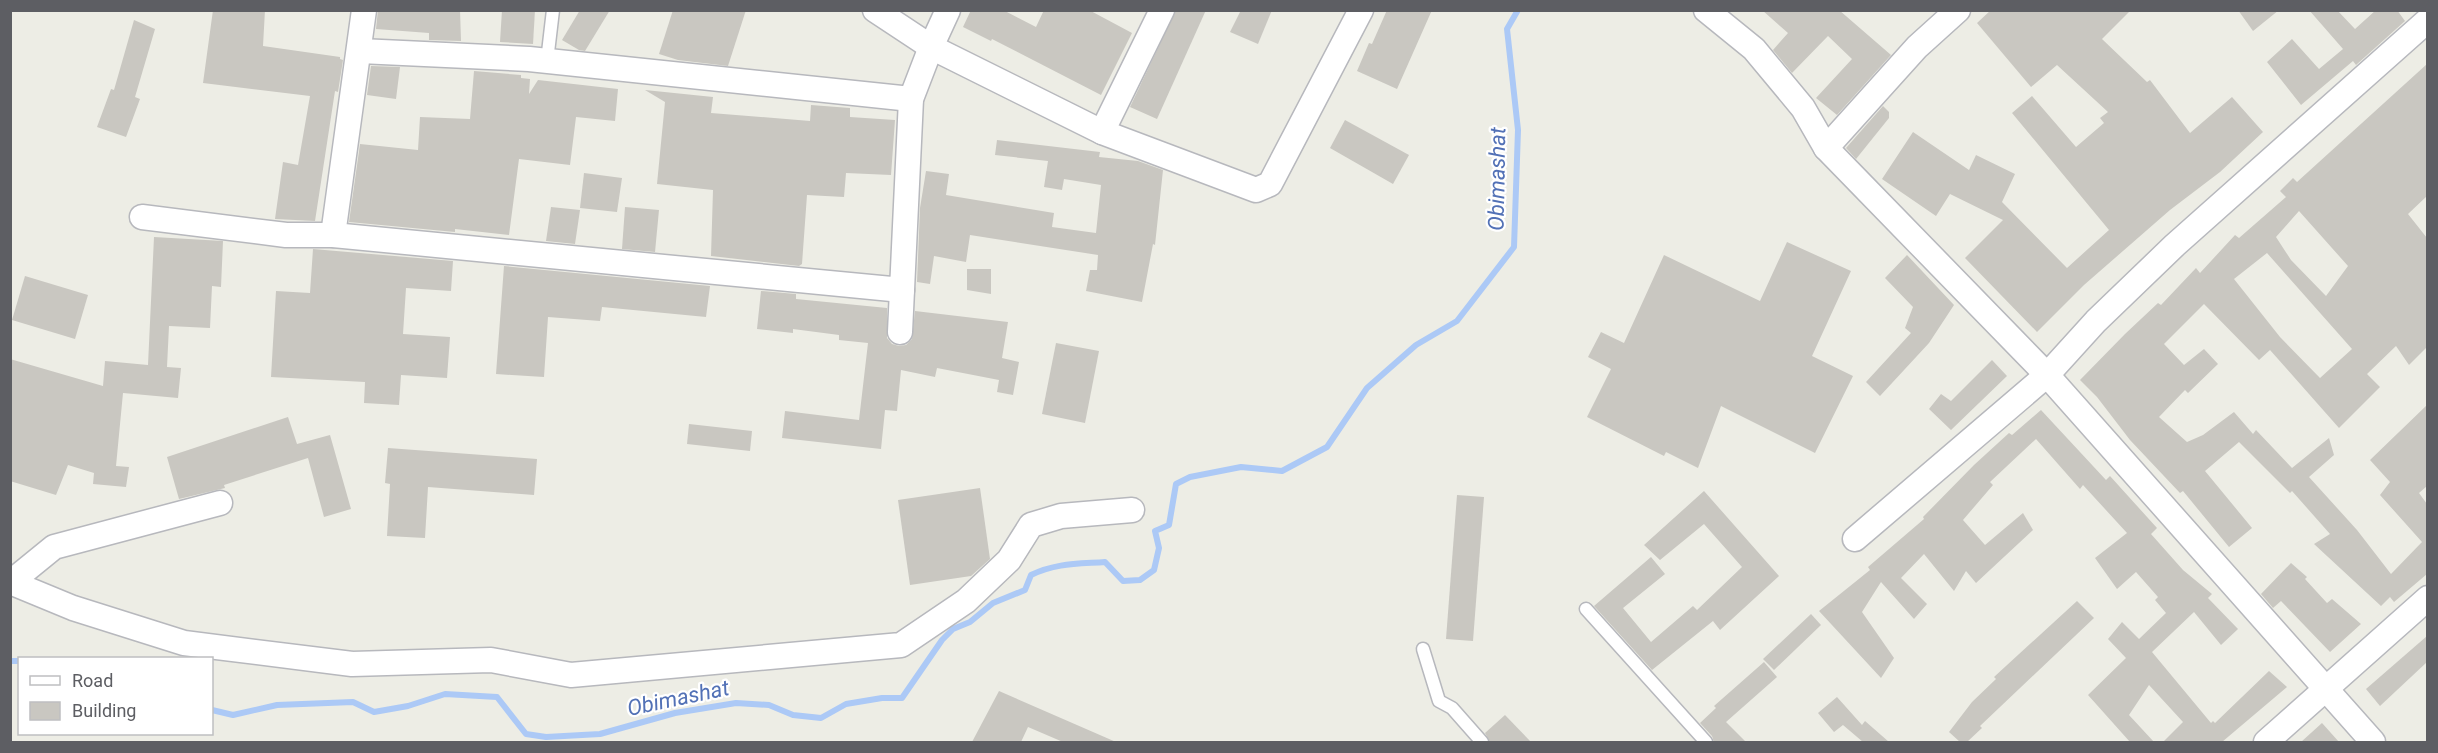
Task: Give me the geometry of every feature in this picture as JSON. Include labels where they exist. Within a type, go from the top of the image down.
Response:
[{"type":"street","points":[[333,235],[364,10]]},
{"type":"street","points":[[875,10],[931,46],[1102,132],[1256,190],[1270,183],[1361,10]]},
{"type":"street","points":[[900,332],[911,99],[931,46],[948,10]]},
{"type":"street","points":[[1102,132],[1162,10]]},
{"type":"street","points":[[1706,10],[1754,49],[1803,108],[1826,148],[2047,375],[2373,742]]},
{"type":"street","points":[[1826,148],[1917,47],[1958,10]]},
{"type":"street","points":[[1855,539],[2047,375],[2096,321],[2175,245],[2427,20]]},
{"type":"street","points":[[360,51],[547,61],[911,99]]},
{"type":"street","points":[[142,217],[286,235],[333,235],[902,290]]},
{"type":"street","points":[[220,503],[54,547],[11,582],[73,608],[184,643],[352,664],[491,660],[571,675],[901,645],[966,601],[1009,560],[1030,525],[1061,516],[1132,510]]},
{"type":"street","points":[[2266,742],[2427,598]]},
{"type":"lane","points":[[547,61],[553,10]]},
{"type":"lane","points":[[1586,609],[1706,742]]},
{"type":"lane","points":[[1423,648],[1439,701],[1452,708],[1482,742]]},
{"type":"building","points":[[213,10],[265,10],[263,46],[340,57],[343,60],[338,92],[335,91],[315,221],[275,219],[283,162],[298,165],[310,96],[203,83]]},
{"type":"building","points":[[378,10],[460,10],[461,41],[429,40],[429,33],[376,29]]},
{"type":"building","points":[[502,10],[535,10],[533,44],[500,42]]},
{"type":"building","points":[[580,10],[610,10],[585,51],[562,40]]},
{"type":"building","points":[[673,10],[746,10],[728,66],[678,60],[659,54]]},
{"type":"building","points":[[971,10],[1003,10],[1036,27],[1044,10],[1089,10],[1132,33],[1101,95],[992,39],[991,41],[963,27]]},
{"type":"building","points":[[1176,10],[1206,10],[1157,119],[1130,107]]},
{"type":"building","points":[[1241,10],[1272,10],[1258,44],[1230,32]]},
{"type":"building","points":[[1387,10],[1432,10],[1397,89],[1357,71]]},
{"type":"building","points":[[1762,10],[1839,10],[1891,55],[1837,115],[1816,98],[1852,59],[1828,36],[1792,73],[1773,50],[1788,33]]},
{"type":"building","points":[[1991,10],[2131,10],[2102,39],[2147,82],[2150,80],[2190,133],[2232,97],[2263,132],[2220,172],[2170,210],[2084,285],[2037,332],[1965,258],[2003,220],[1950,194],[1936,216],[1882,179],[1913,132],[1969,170],[1976,155],[2015,174],[2002,202],[2067,268],[2109,230],[2012,113],[2032,96],[2076,147],[2104,123],[2100,118],[2108,112],[2057,65],[2031,87],[1977,23]]},
{"type":"building","points":[[2238,10],[2279,10],[2253,31]]},
{"type":"building","points":[[2309,10],[2337,10],[2355,29],[2376,10],[2397,10],[2405,21],[2356,65],[2353,61],[2301,105],[2267,62],[2292,39],[2319,69],[2343,49]]},
{"type":"building","points":[[134,20],[155,29],[135,97],[140,99],[126,137],[97,127],[111,89],[114,90]]},
{"type":"building","points":[[2427,64],[2427,196],[2408,214],[2427,238],[2427,347],[2409,365],[2396,346],[2367,374],[2380,387],[2339,428],[2270,350],[2259,360],[2204,304],[2164,344],[2184,365],[2204,349],[2218,364],[2188,393],[2185,390],[2159,417],[2187,442],[2203,435],[2234,412],[2253,434],[2256,430],[2292,468],[2329,438],[2334,455],[2309,477],[2357,530],[2391,574],[2422,542],[2380,495],[2390,482],[2370,460],[2427,405],[2427,486],[2419,493],[2427,504],[2427,574],[2394,602],[2390,597],[2381,606],[2314,544],[2330,534],[2292,491],[2290,493],[2239,442],[2205,471],[2252,528],[2229,547],[2183,491],[2180,493],[2130,440],[2097,397],[2080,380],[2158,303],[2161,305],[2196,268],[2200,273],[2235,235],[2239,238],[2286,197],[2280,191],[2293,178],[2297,182]],"holes":[[[2299,211],[2348,266],[2326,296],[2291,260],[2276,237]],[[2267,253],[2352,349],[2320,378],[2280,337],[2234,279]]]},
{"type":"building","points":[[371,66],[400,67],[396,99],[367,95]]},
{"type":"building","points":[[474,71],[521,75],[521,78],[530,79],[529,94],[538,80],[618,89],[615,121],[576,117],[570,165],[519,159],[509,235],[349,222],[360,144],[418,150],[420,117],[470,119]]},
{"type":"building","points":[[645,90],[713,97],[711,113],[810,121],[811,105],[850,108],[850,117],[895,120],[891,175],[846,173],[844,197],[807,195],[802,264],[799,266],[711,256],[713,190],[657,184],[665,102]]},
{"type":"building","points":[[1883,106],[1889,112],[1889,118],[1856,159],[1846,148]]},
{"type":"building","points":[[1345,120],[1409,155],[1393,184],[1330,148]]},
{"type":"building","points":[[997,140],[1100,152],[1099,157],[1138,161],[1163,170],[1155,245],[1153,244],[1142,302],[1086,291],[1090,270],[1097,270],[1098,255],[970,235],[966,262],[934,256],[930,284],[917,282],[920,208],[926,171],[949,174],[946,195],[1054,213],[1052,227],[1096,233],[1101,185],[1064,179],[1062,190],[1044,187],[1048,161],[995,155]]},
{"type":"building","points":[[584,173],[622,178],[617,212],[580,208]]},
{"type":"building","points":[[551,207],[580,210],[575,244],[546,241]]},
{"type":"building","points":[[625,207],[659,210],[655,252],[622,249]]},
{"type":"building","points":[[154,237],[223,241],[221,287],[212,286],[210,328],[169,326],[167,367],[181,368],[178,398],[123,393],[116,466],[129,467],[126,487],[93,484],[94,473],[68,465],[56,495],[10,481],[10,359],[103,386],[105,361],[148,365]]},
{"type":"building","points":[[1787,242],[1851,271],[1812,356],[1853,376],[1815,453],[1721,406],[1698,468],[1666,452],[1664,456],[1587,417],[1611,369],[1588,357],[1601,332],[1624,343],[1664,255],[1760,301]]},
{"type":"building","points":[[313,249],[453,261],[451,291],[406,288],[403,334],[450,337],[447,378],[401,375],[399,405],[364,403],[365,382],[271,377],[276,291],[310,293]]},
{"type":"building","points":[[1907,255],[1954,305],[1929,343],[1880,396],[1866,382],[1911,333],[1905,328],[1913,307],[1885,278]]},
{"type":"building","points":[[504,266],[710,286],[706,317],[602,307],[600,321],[548,317],[544,377],[496,374]]},
{"type":"building","points":[[967,269],[991,269],[991,294],[967,290]]},
{"type":"building","points":[[25,276],[88,295],[75,339],[12,320]]},
{"type":"building","points":[[761,291],[796,294],[796,299],[887,308],[887,338],[892,344],[899,346],[906,345],[912,339],[915,311],[1008,322],[1002,358],[1019,362],[1013,395],[997,392],[999,380],[937,368],[935,377],[901,370],[897,411],[885,410],[881,449],[782,438],[785,411],[859,420],[868,343],[839,340],[839,335],[793,329],[793,333],[757,329]]},
{"type":"building","points":[[1056,343],[1099,351],[1085,423],[1042,414]]},
{"type":"building","points":[[1992,360],[2007,376],[1951,430],[1929,409],[1941,394],[1951,401]]},
{"type":"building","points":[[2041,410],[2106,480],[2110,476],[2157,528],[2151,534],[2183,570],[2212,594],[2208,598],[2238,629],[2221,645],[2194,612],[2152,652],[2211,723],[2213,721],[2215,723],[2269,671],[2287,687],[2222,742],[2163,742],[2183,722],[2149,685],[2129,715],[2154,742],[2130,742],[2088,695],[2126,658],[2108,639],[2122,622],[2139,639],[2166,613],[2155,600],[2158,597],[2136,572],[2117,589],[2095,558],[2127,533],[2083,485],[2080,489],[2036,439],[1990,482],[1993,485],[1963,520],[1985,545],[2023,513],[2033,530],[1976,583],[1966,571],[1954,591],[1924,554],[1901,578],[1927,604],[1914,619],[1881,582],[1862,612],[1894,658],[1881,678],[1819,611],[1870,570],[1868,567],[1924,519],[1923,517],[1974,465],[2009,433],[2012,435]]},
{"type":"building","points":[[288,417],[297,444],[330,435],[351,509],[324,517],[308,458],[224,485],[225,488],[179,499],[167,457]]},
{"type":"building","points":[[689,424],[752,431],[750,451],[687,444]]},
{"type":"building","points":[[388,448],[537,459],[534,495],[428,487],[425,538],[387,536],[390,484],[385,483]]},
{"type":"building","points":[[980,488],[990,559],[971,576],[910,585],[898,500]]},
{"type":"building","points":[[1704,491],[1779,576],[1720,630],[1713,621],[1652,670],[1594,606],[1651,557],[1665,574],[1623,608],[1651,642],[1693,606],[1697,610],[1742,567],[1704,524],[1660,560],[1644,545]]},
{"type":"building","points":[[1457,495],[1484,497],[1473,641],[1446,639]]},
{"type":"building","points":[[2291,563],[2307,577],[2305,579],[2327,603],[2332,599],[2361,624],[2330,652],[2281,601],[2273,608],[2261,594]]},
{"type":"building","points":[[2077,601],[2094,618],[1980,726],[1982,728],[1967,742],[1960,742],[1949,732],[1972,702],[1996,679],[1994,677]]},
{"type":"building","points":[[1811,614],[1821,625],[1774,670],[1763,659]]},
{"type":"building","points":[[2427,636],[2427,662],[2380,706],[2366,689]]},
{"type":"building","points":[[1764,662],[1777,677],[1726,722],[1746,742],[1714,742],[1712,736],[1700,723],[1716,708],[1714,706]]},
{"type":"building","points":[[999,691],[1116,742],[1063,742],[1028,727],[1021,742],[972,742]]},
{"type":"building","points":[[1837,697],[1862,725],[1865,721],[1889,742],[1863,742],[1843,725],[1834,732],[1818,713]]},
{"type":"building","points":[[1505,715],[1531,742],[1490,742],[1485,733]]},
{"type":"building","points":[[2322,723],[2339,742],[2301,742]]},
{"type":"waterway","name":"Obimashat","points":[[213,710],[233,715],[277,705],[353,702],[374,712],[408,706],[445,694],[497,697],[526,734],[546,737],[600,734],[675,713],[736,703],[769,705],[793,715],[821,718],[846,704],[882,698],[902,698],[942,640],[953,629],[970,622],[993,603],[1025,590],[1031,575],[1040,571],[1058,566],[1105,562],[1123,581],[1140,580],[1154,570],[1159,548],[1155,531],[1169,525],[1176,484],[1190,477],[1241,467],[1282,471],[1327,447],[1367,388],[1416,345],[1457,321],[1514,247],[1518,130],[1507,29],[1518,10]]},
{"type":"waterway","name":"Obimashat","points":[[10,661],[18,661]]}]
